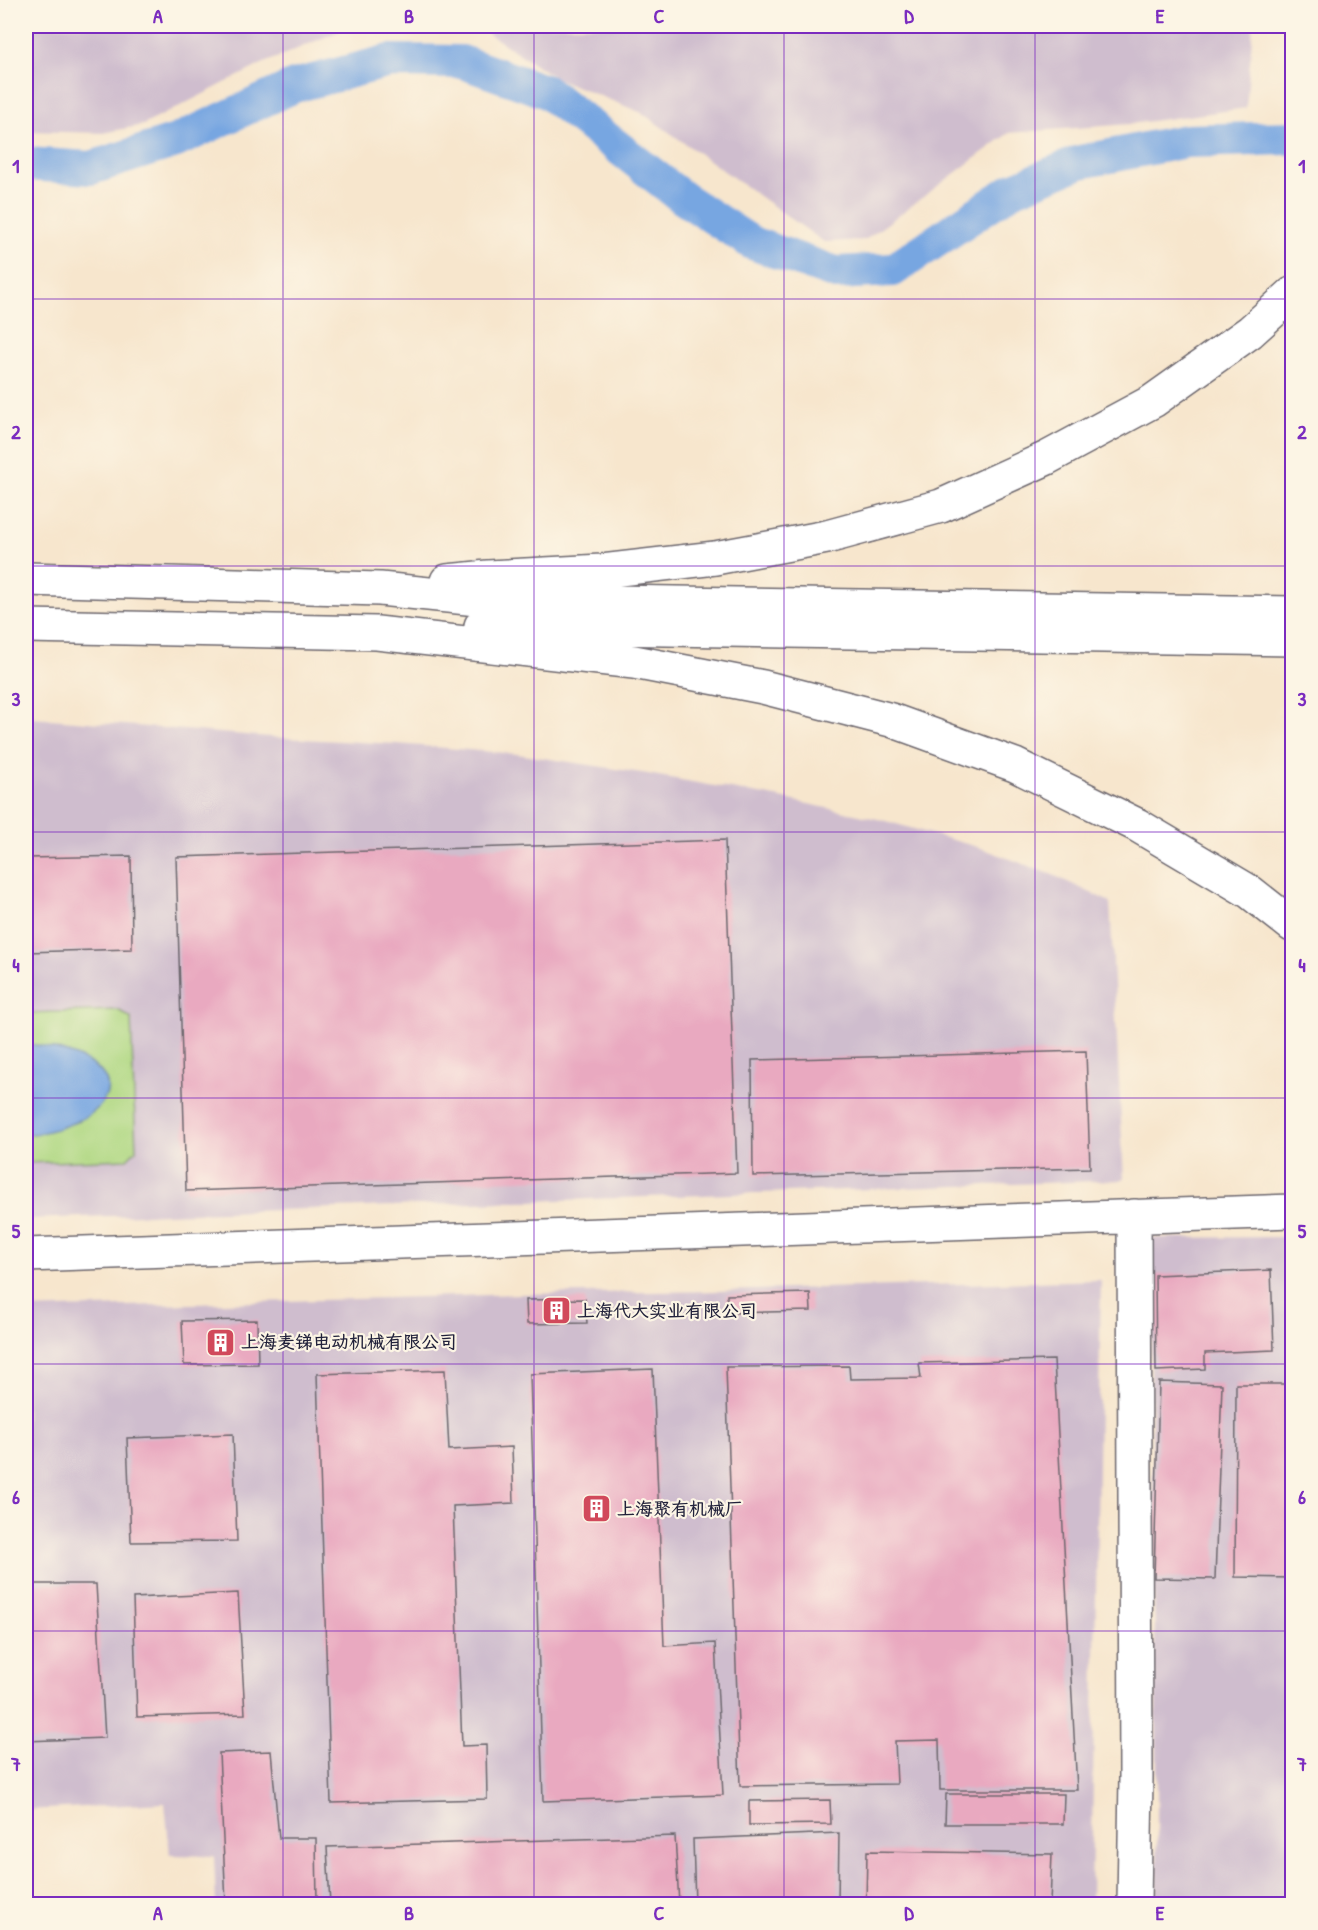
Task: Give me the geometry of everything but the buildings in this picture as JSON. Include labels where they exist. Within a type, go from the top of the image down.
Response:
[{"type":"main road","points":[[380,589],[488,577],[602,571],[715,558],[827,537],[941,506],[1047,458],[1153,401],[1250,332],[1293,294]]},
{"type":"main road","points":[[26,579],[380,589],[487,600],[993,621],[1293,639]]},
{"type":"main road","points":[[377,633],[467,626],[993,621],[1293,613]]},
{"type":"main road","points":[[26,626],[377,633],[634,662],[763,687],[891,720],[1015,765],[1137,825],[1250,892],[1293,925]]},
{"type":"main road","points":[[26,1255],[1293,1211]]},
{"type":"main road","points":[[1134,1216],[1136,1777],[1134,1905]]},
{"type":"shaded area","points":[[26,26],[351,26],[262,64],[143,125],[103,133],[26,131]]},
{"type":"shaded area","points":[[454,26],[1253,26],[1246,108],[1130,124],[1009,133],[865,240],[824,242],[642,113],[556,78],[480,28]]},
{"type":"shaded area","points":[[26,717],[517,754],[642,773],[776,797],[882,820],[981,848],[1053,875],[1110,902],[1124,1180],[26,1219]]},
{"type":"shaded area","points":[[1292,1237],[1292,1904],[1157,1904],[1149,1238]]},
{"type":"shaded area","points":[[1101,1280],[1091,1904],[216,1904],[214,1856],[170,1855],[165,1803],[26,1810],[26,1309]]},
{"type":"green space","points":[[118,1010],[131,1018],[136,1150],[127,1159],[26,1163],[26,1013]]},
{"type":"water","points":[[26,1044],[66,1052],[95,1066],[104,1076],[108,1087],[104,1100],[90,1114],[69,1125],[26,1135]]},
{"type":"waterway","points":[[26,164],[91,168],[176,141],[294,86],[390,61],[462,62],[547,92],[683,198],[752,243],[836,273],[893,270],[1012,190],[1080,162],[1186,141],[1292,138]]},
{"type":"place","name":"上海代大实业有限公司","points":[[556,1311]]},
{"type":"place","name":"上海麦锑电动机械有限公司","points":[[220,1342]]},
{"type":"place","name":"上海聚有机械厂","points":[[596,1509]]}]
